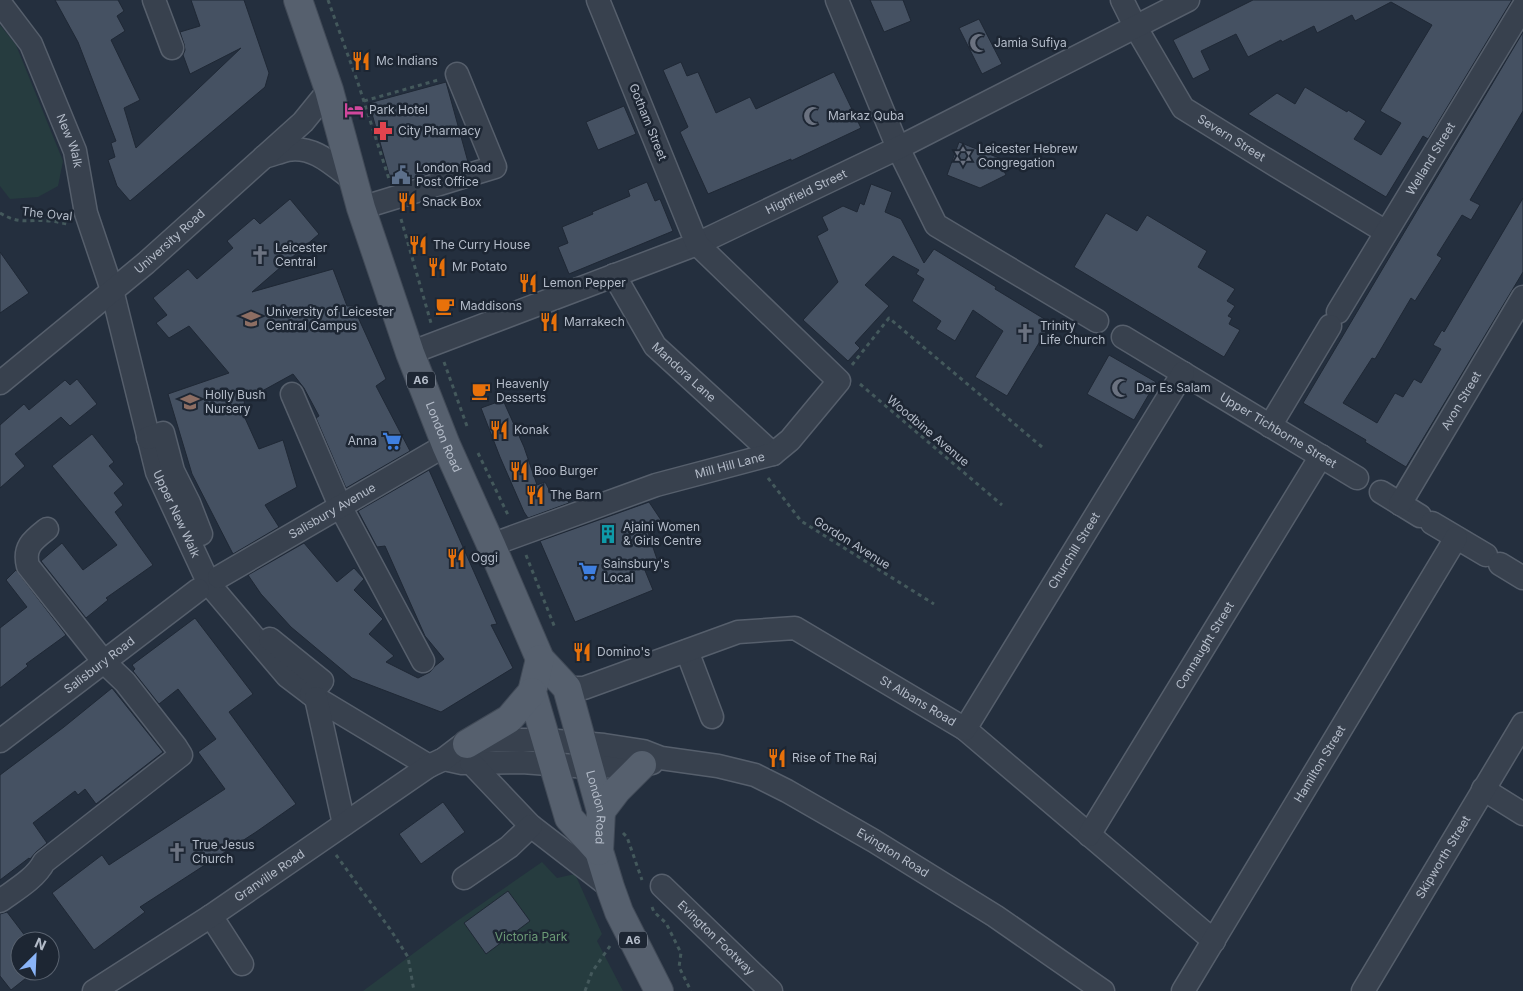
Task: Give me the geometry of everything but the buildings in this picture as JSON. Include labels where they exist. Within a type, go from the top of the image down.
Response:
[{"type":"main road","name":"London Road","points":[[298,0],[330,90],[361,208],[410,353],[458,441],[491,545],[540,659],[567,688],[601,811],[599,851],[619,912],[659,991]]},
{"type":"main road","name":"London Road","points":[[540,659],[532,692],[569,818],[599,851]]},
{"type":"main road","points":[[469,753],[509,719],[532,692]]},
{"type":"main road","points":[[601,811],[618,790],[652,761]]},
{"type":"street","points":[[154,0],[172,48]]},
{"type":"street","name":"Gotham Street","points":[[598,0],[697,244]]},
{"type":"street","points":[[837,0],[898,148],[936,224],[1097,321]]},
{"type":"street","name":"Severn Street","points":[[1122,0],[1183,108],[1386,232]]},
{"type":"street","name":"Highfield Street","points":[[410,353],[697,244],[898,148],[1188,0]]},
{"type":"street","name":"New Walk","points":[[0,3],[31,44],[75,151],[86,213],[112,290]]},
{"type":"street","name":"Welland Street","points":[[1270,426],[1523,7]]},
{"type":"street","points":[[361,208],[495,167],[457,74]]},
{"type":"street","name":"University Road","points":[[0,383],[146,263],[303,122],[330,90]]},
{"type":"street","points":[[263,157],[288,150],[312,152],[321,156],[353,180]]},
{"type":"street","points":[[697,244],[839,381]]},
{"type":"street","name":"Mandora Lane","points":[[614,275],[655,346],[764,457]]},
{"type":"street","name":"Upper New Walk","points":[[112,290],[157,472],[209,584],[287,676],[314,696],[436,763]]},
{"type":"street","name":"Avon Street","points":[[1400,504],[1523,297]]},
{"type":"street","name":"Upper Tichborne Street","points":[[1123,337],[1358,478]]},
{"type":"street","name":"Churchill Street","points":[[966,729],[1183,373]]},
{"type":"street","name":"Mill Hill Lane","points":[[491,545],[656,485],[764,457],[790,440],[839,381]]},
{"type":"street","points":[[292,394],[340,506],[423,661]]},
{"type":"street","points":[[148,438],[163,434],[173,471],[189,503],[219,577],[268,637],[322,681],[314,696],[344,824]]},
{"type":"street","name":"Salisbury Avenue","points":[[219,577],[340,506],[458,441]]},
{"type":"street","name":"Connaught Street","points":[[1088,835],[1321,456]]},
{"type":"street","points":[[1381,492],[1523,578]]},
{"type":"street","points":[[0,901],[42,868],[44,862],[181,755],[176,746],[125,682],[104,662],[28,566],[25,556],[32,542],[47,529]]},
{"type":"street","name":"Hamilton Street","points":[[1183,991],[1456,538]]},
{"type":"street","name":"Salisbury Road","points":[[0,741],[198,590]]},
{"type":"street","name":"St Albans Road","points":[[567,688],[584,688],[738,632],[795,628],[966,729],[1214,941]]},
{"type":"street","points":[[687,651],[712,717]]},
{"type":"street","name":"Skipworth Street","points":[[1363,991],[1523,724]]},
{"type":"street","name":"Granville Road","points":[[94,991],[211,916],[460,746],[469,753],[494,740],[549,752],[585,755]]},
{"type":"street","points":[[469,753],[531,826],[610,887]]},
{"type":"street","name":"Evington Road","points":[[585,755],[737,770],[755,775],[787,791],[874,841],[995,916],[1103,991]]},
{"type":"street","points":[[1483,789],[1523,814]]},
{"type":"street","points":[[464,878],[509,847],[531,826]]},
{"type":"street","name":"Evington Footway","points":[[662,886],[771,991]]},
{"type":"street","points":[[211,916],[242,964]]},
{"type":"path","points":[[328,0],[358,83],[394,197],[437,343],[458,441]]},
{"type":"path","points":[[364,101],[457,74]]},
{"type":"path","name":"The Oval","points":[[0,213],[17,220],[29,222],[46,220],[78,226],[92,232]]},
{"type":"path","points":[[861,354],[889,318],[1042,447]]},
{"type":"path","name":"Woodbine Avenue","points":[[839,381],[852,378],[1002,505]]},
{"type":"path","points":[[475,446],[518,535],[556,631]]},
{"type":"path","name":"Gordon Avenue","points":[[764,457],[801,521],[934,604]]},
{"type":"path","points":[[342,850],[335,854],[408,957],[414,991]]},
{"type":"path","points":[[585,991],[592,972],[613,940]]},
{"type":"green space","points":[[0,25],[16,45],[63,161],[58,186],[38,197],[10,199],[0,186]]},
{"type":"green space","name":"Victoria Park","points":[[542,862],[557,878],[575,874],[602,934],[597,941],[623,991],[363,991],[457,921]]},
{"type":"place","name":"Jamia Sufiya","points":[[979,43]]},
{"type":"place","name":"Mc Indians","points":[[361,61]]},
{"type":"place","name":"Park Hotel","points":[[354,110]]},
{"type":"place","name":"Markaz Quba","points":[[813,116]]},
{"type":"place","name":"City Pharmacy","points":[[383,131]]},
{"type":"place","name":"Leicester Hebrew Congregation","points":[[963,156]]},
{"type":"place","name":"London Road Post Office","points":[[401,175]]},
{"type":"place","name":"Snack Box","points":[[407,202]]},
{"type":"place","name":"The Curry House","points":[[418,245]]},
{"type":"place","name":"Leicester Central","points":[[260,255]]},
{"type":"place","name":"Mr Potato","points":[[437,267]]},
{"type":"place","name":"Lemon Pepper","points":[[528,283]]},
{"type":"place","name":"Maddisons","points":[[445,306]]},
{"type":"place","name":"University of Leicester Central Campus","points":[[251,319]]},
{"type":"place","name":"Marrakech","points":[[549,322]]},
{"type":"place","name":"Trinity Life Church","points":[[1025,333]]},
{"type":"place","name":"Dar Es Salam","points":[[1121,388]]},
{"type":"place","name":"Heavenly Desserts","points":[[481,391]]},
{"type":"place","name":"Holly Bush Nursery","points":[[190,402]]},
{"type":"place","name":"Konak","points":[[499,430]]},
{"type":"place","name":"Anna","points":[[392,441]]},
{"type":"place","name":"Boo Burger","points":[[519,471]]},
{"type":"place","name":"The Barn","points":[[535,495]]},
{"type":"place","name":"Ajaini Women & Girls Centre","points":[[608,534]]},
{"type":"place","name":"Oggi","points":[[456,558]]},
{"type":"place","name":"Sainsbury's Local","points":[[588,571]]},
{"type":"place","name":"Domino's","points":[[582,652]]},
{"type":"place","name":"Rise of The Raj","points":[[777,758]]},
{"type":"place","name":"True Jesus Church","points":[[177,852]]}]
